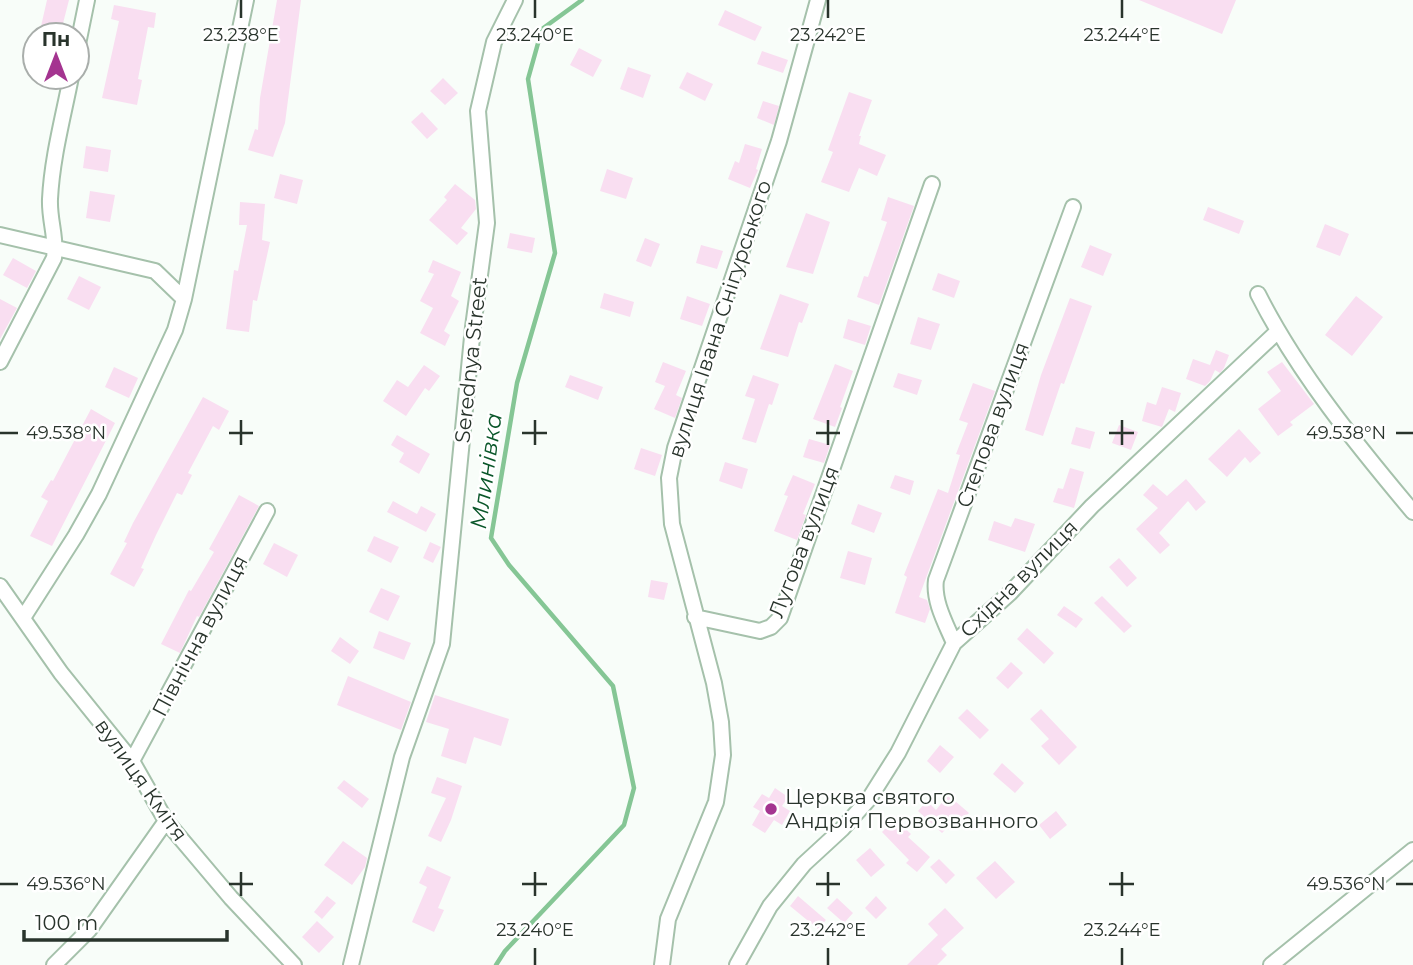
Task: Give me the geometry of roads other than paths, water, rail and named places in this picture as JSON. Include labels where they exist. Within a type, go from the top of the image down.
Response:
[{"type":"street","points":[[83,21],[87,0]]},
{"type":"street","points":[[23,618],[99,494],[175,330],[184,299],[246,0]]},
{"type":"street","name":"Serednya Street","points":[[351,965],[402,757],[442,644],[473,327],[487,223],[478,111],[495,43],[515,0]]},
{"type":"street","name":"вулиця Івана Снігурського","points":[[662,965],[668,919],[716,802],[723,755],[721,722],[714,683],[672,524],[669,498],[671,468],[675,448],[779,141],[818,0]]},
{"type":"street","points":[[0,362],[54,258],[56,248],[50,197],[54,156],[68,91]]},
{"type":"street","name":"Лугова вулиця","points":[[695,617],[760,631],[771,627],[780,618],[932,184]]},
{"type":"street","name":"Степова вулиця","points":[[954,643],[937,601],[936,580],[1073,207]]},
{"type":"street","points":[[0,235],[155,271],[184,299]]},
{"type":"street","points":[[1258,294],[1277,332],[1370,461],[1413,512]]},
{"type":"street","name":"Східна вулиця","points":[[737,965],[771,906],[804,864],[842,829],[869,799],[898,752],[954,643],[1010,593],[1092,506],[1277,332]]},
{"type":"street","name":"Північна вулиця","points":[[132,761],[267,511]]},
{"type":"street","name":"вулиця Кмітя","points":[[0,586],[61,673],[132,761],[166,821],[231,898],[294,965]]},
{"type":"street","points":[[54,965],[89,930],[166,821]]},
{"type":"street","points":[[1271,965],[1413,850]]},
{"type":"waterway","name":"Млинівка","points":[[496,965],[505,951],[624,825],[634,788],[613,686],[509,565],[491,538],[517,383],[555,253],[528,79],[542,29],[582,0]]},
{"type":"place","name":"Церква святого Андрія Первозванного","points":[[771,809]]}]
